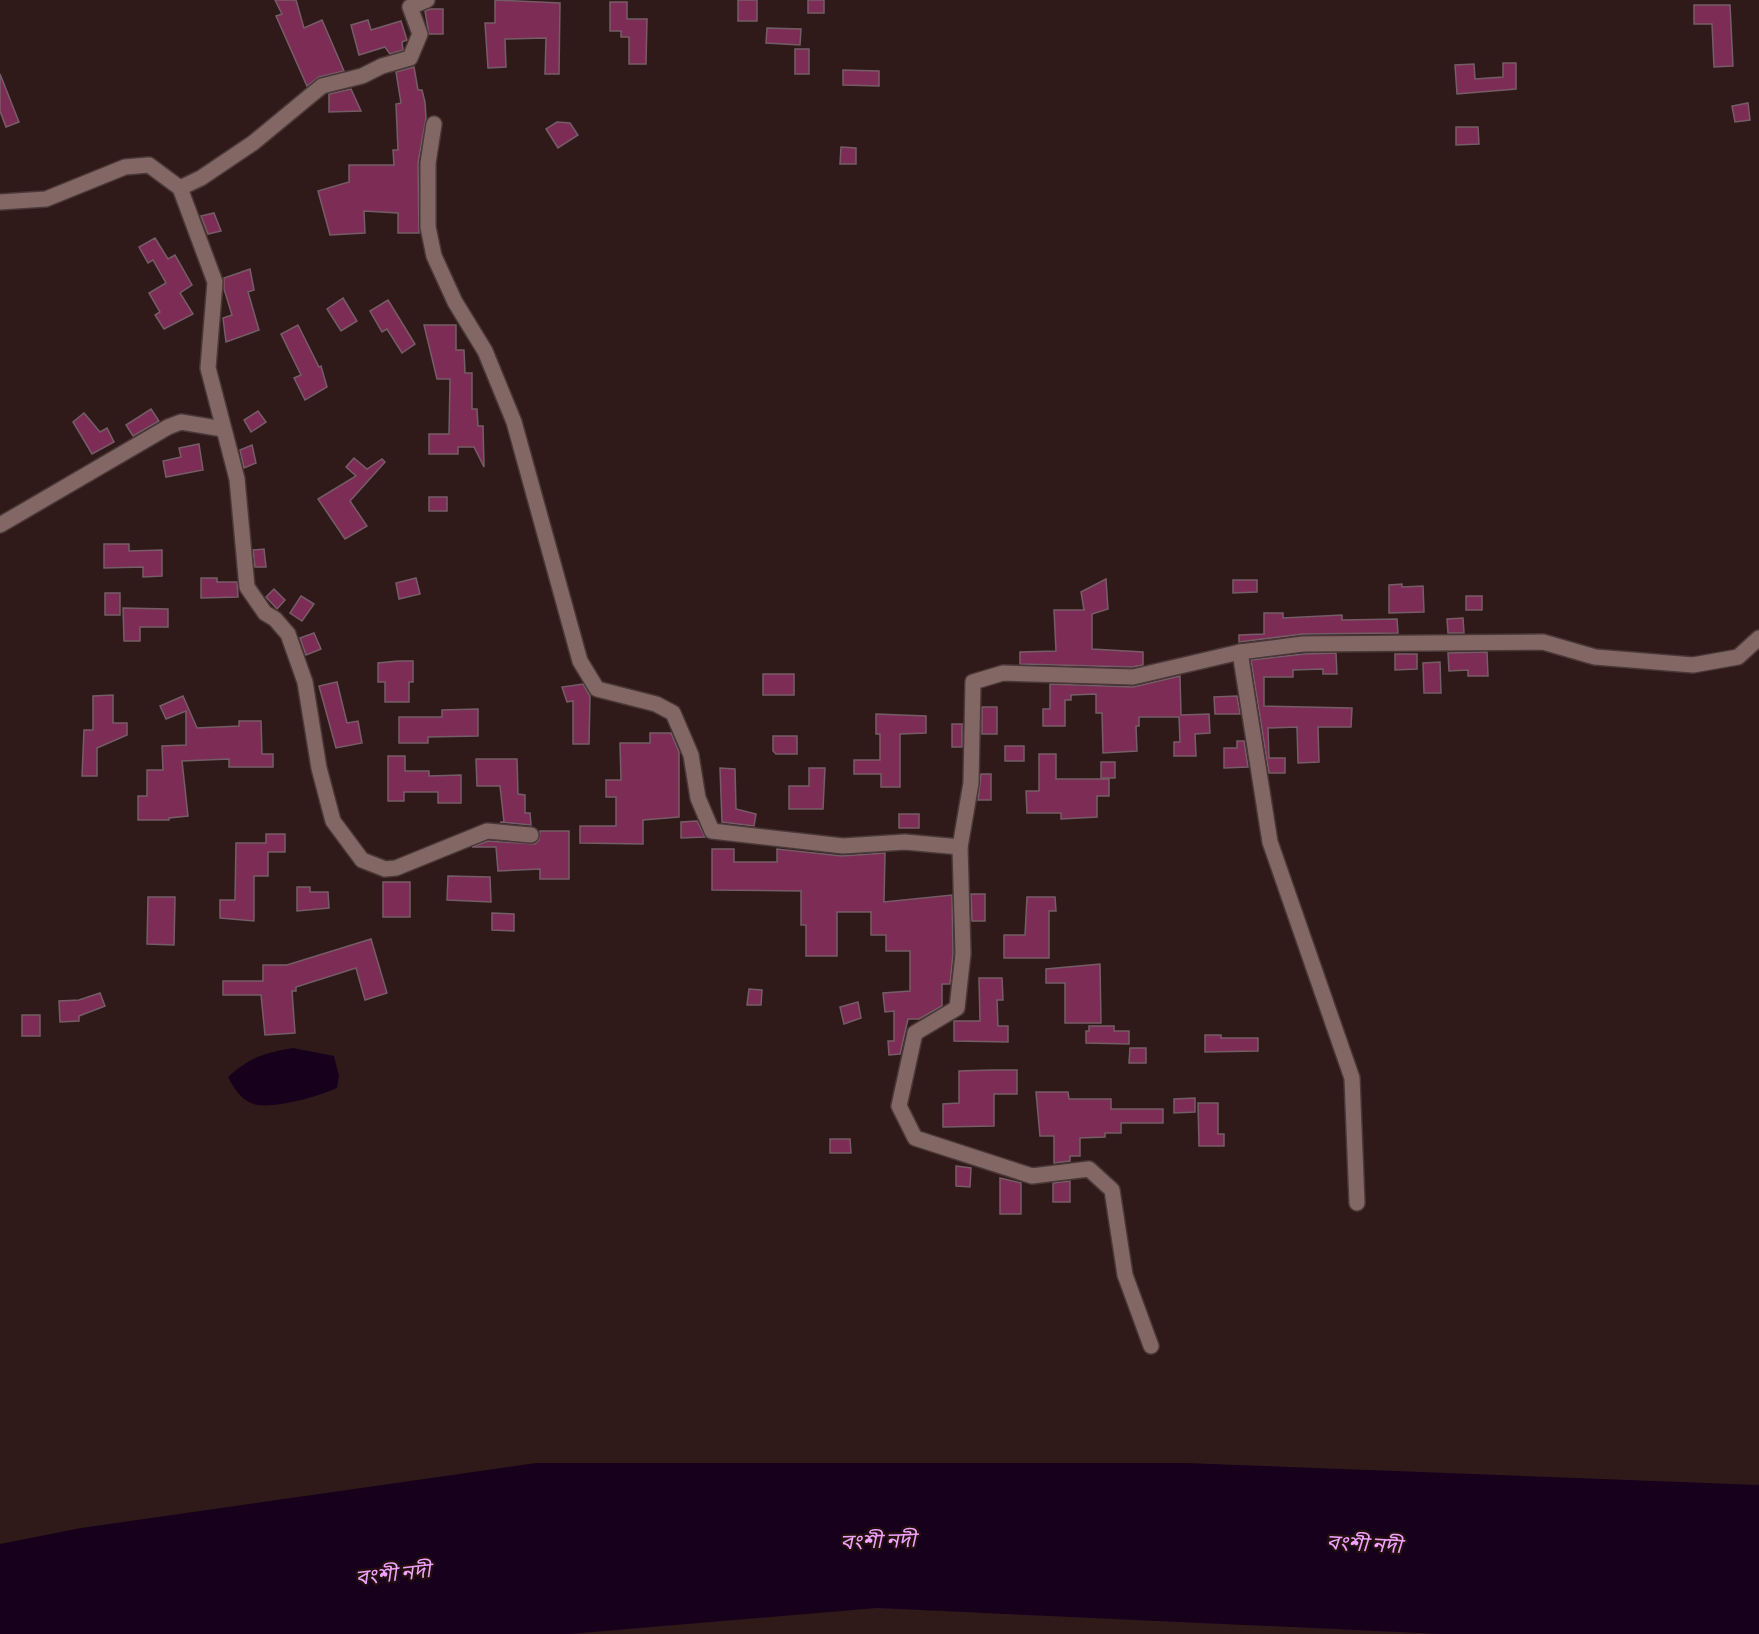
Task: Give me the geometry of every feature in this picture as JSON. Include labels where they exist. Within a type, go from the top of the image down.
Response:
[{"type":"street","points":[[180,188],[201,178],[253,143],[322,86],[362,76],[382,66],[410,58],[420,34],[408,4],[427,0]]},
{"type":"street","points":[[434,124],[428,163],[428,227],[434,256],[455,302],[485,351],[514,422],[580,661],[597,689],[656,704],[673,713],[692,756],[698,798],[712,831],[843,846],[905,842],[960,847]]},
{"type":"street","points":[[0,202],[46,199],[125,167],[149,165],[180,188],[194,230],[206,252],[215,282],[208,368],[237,479],[247,587],[265,613],[275,619],[288,634],[305,682],[319,768],[333,821],[362,860],[385,869],[396,868],[487,831],[531,835]]},
{"type":"street","points":[[0,525],[168,427],[181,422],[224,429]]},
{"type":"street","points":[[1151,1346],[1125,1275],[1112,1191],[1089,1169],[1032,1176],[915,1138],[899,1106],[915,1033],[957,1008],[963,954],[960,847],[971,783],[973,682],[1003,673],[1133,677],[1240,652],[1303,644],[1544,642],[1595,657],[1694,665],[1738,657],[1759,638]]},
{"type":"street","points":[[1240,652],[1270,842],[1352,1078],[1357,1203]]},
{"type":"water","points":[[293,1048],[334,1056],[339,1076],[337,1088],[298,1101],[276,1105],[253,1104],[236,1091],[228,1077],[243,1065],[258,1057]]},
{"type":"water","name":"বংশী নদী","points":[[536,1463],[1185,1463],[1759,1485],[1759,1634],[1442,1634],[877,1608],[569,1634],[0,1634],[0,1544],[81,1528]]},
{"type":"building","points":[[275,0],[296,0],[304,28],[322,20],[344,71],[319,77],[307,86],[276,16],[282,14]]},
{"type":"building","points":[[495,0],[560,3],[559,74],[545,74],[546,38],[505,39],[506,67],[488,68],[485,23],[495,23]]},
{"type":"building","points":[[738,0],[757,0],[757,21],[738,21]]},
{"type":"building","points":[[808,0],[824,0],[824,13],[808,13]]},
{"type":"building","points":[[610,2],[627,2],[627,19],[647,19],[646,64],[629,64],[629,37],[621,37],[621,31],[610,31]]},
{"type":"building","points":[[1694,5],[1730,5],[1733,66],[1714,67],[1712,24],[1694,24]]},
{"type":"building","points":[[443,9],[443,34],[429,34],[425,11]]},
{"type":"building","points":[[368,20],[371,30],[401,21],[407,40],[402,42],[403,50],[390,54],[385,47],[359,55],[351,25]]},
{"type":"building","points":[[767,28],[801,29],[800,45],[766,43]]},
{"type":"building","points":[[795,49],[809,49],[809,74],[795,74]]},
{"type":"building","points":[[1503,63],[1516,63],[1516,89],[1457,94],[1455,65],[1474,64],[1475,79],[1503,77]]},
{"type":"building","points":[[414,67],[418,90],[422,90],[425,102],[426,118],[418,163],[419,233],[398,233],[398,213],[364,211],[365,233],[330,235],[318,191],[349,182],[349,165],[394,165],[393,150],[398,150],[396,104],[401,103],[396,72]]},
{"type":"building","points":[[843,70],[879,71],[879,86],[843,85]]},
{"type":"building","points":[[0,74],[19,122],[6,127],[0,111]]},
{"type":"building","points":[[351,89],[361,111],[329,112],[329,94]]},
{"type":"building","points":[[1748,103],[1750,120],[1735,122],[1732,106]]},
{"type":"building","points":[[557,122],[570,123],[578,135],[558,148],[546,129]]},
{"type":"building","points":[[1456,127],[1478,127],[1479,144],[1456,145]]},
{"type":"building","points":[[841,147],[856,148],[856,164],[840,164]]},
{"type":"building","points":[[214,213],[221,231],[208,234],[201,216]]},
{"type":"building","points":[[155,238],[168,259],[175,255],[192,285],[180,293],[193,314],[164,329],[155,315],[160,312],[149,293],[166,283],[153,260],[148,263],[139,247]]},
{"type":"building","points":[[250,269],[254,290],[248,292],[259,330],[226,342],[223,318],[232,315],[224,289],[224,278]]},
{"type":"building","points":[[343,298],[357,321],[341,331],[327,309]]},
{"type":"building","points":[[388,300],[415,344],[402,353],[387,329],[382,332],[370,311]]},
{"type":"building","points":[[298,325],[319,367],[321,366],[327,387],[305,400],[294,378],[301,375],[281,334]]},
{"type":"building","points":[[424,325],[456,325],[456,350],[464,350],[465,373],[472,373],[472,409],[477,409],[478,426],[483,426],[484,467],[474,447],[458,447],[458,454],[429,454],[429,434],[449,434],[450,379],[437,379]]},
{"type":"building","points":[[151,409],[159,421],[133,436],[126,425]]},
{"type":"building","points":[[258,411],[266,422],[251,432],[244,420]]},
{"type":"building","points":[[84,413],[100,432],[107,428],[114,442],[92,454],[73,422]]},
{"type":"building","points":[[199,444],[203,470],[166,477],[163,461],[181,457],[179,448]]},
{"type":"building","points":[[252,445],[256,463],[244,468],[240,450]]},
{"type":"building","points":[[354,458],[367,469],[382,459],[385,462],[350,501],[367,526],[345,539],[318,499],[356,476],[346,467]]},
{"type":"building","points":[[429,497],[447,497],[447,511],[429,511]]},
{"type":"building","points":[[104,544],[129,544],[129,551],[162,550],[162,576],[143,577],[143,567],[104,568]]},
{"type":"building","points":[[264,549],[266,567],[255,567],[253,550]]},
{"type":"building","points":[[201,578],[217,578],[217,582],[237,582],[238,597],[201,598]]},
{"type":"building","points":[[416,578],[420,594],[399,599],[396,583]]},
{"type":"building","points":[[1106,579],[1108,609],[1092,614],[1092,649],[1143,652],[1143,665],[1132,667],[1020,664],[1020,652],[1056,651],[1054,610],[1084,610],[1081,592]]},
{"type":"building","points":[[1233,580],[1257,580],[1257,592],[1233,593]]},
{"type":"building","points":[[1402,584],[1402,587],[1423,586],[1424,612],[1389,613],[1389,585]]},
{"type":"building","points":[[274,589],[285,600],[277,609],[266,597]]},
{"type":"building","points":[[105,593],[120,593],[120,615],[105,615]]},
{"type":"building","points":[[301,596],[314,604],[302,621],[290,613]]},
{"type":"building","points":[[1466,596],[1482,596],[1482,610],[1466,610]]},
{"type":"building","points":[[123,608],[168,609],[168,627],[140,627],[140,641],[124,641]]},
{"type":"building","points":[[1264,613],[1283,613],[1283,618],[1342,615],[1342,620],[1397,619],[1398,633],[1303,634],[1239,642],[1239,635],[1264,634]]},
{"type":"building","points":[[1463,618],[1464,633],[1448,633],[1447,619]]},
{"type":"building","points":[[314,633],[321,649],[306,655],[300,638]]},
{"type":"building","points":[[1487,652],[1488,676],[1468,676],[1468,670],[1449,671],[1448,653]]},
{"type":"building","points":[[1336,653],[1337,674],[1323,674],[1323,669],[1293,670],[1293,677],[1264,677],[1264,706],[1352,708],[1351,727],[1318,727],[1319,762],[1298,763],[1297,727],[1268,728],[1269,758],[1285,758],[1285,773],[1269,773],[1251,660]]},
{"type":"building","points":[[1395,654],[1417,654],[1417,669],[1395,670]]},
{"type":"building","points":[[413,661],[413,682],[409,682],[409,702],[385,702],[385,682],[378,682],[378,663]]},
{"type":"building","points":[[1440,662],[1441,693],[1424,693],[1423,663]]},
{"type":"building","points":[[763,674],[794,674],[794,695],[763,695]]},
{"type":"building","points":[[1180,676],[1181,715],[1209,714],[1210,733],[1195,734],[1196,756],[1174,756],[1174,742],[1180,742],[1179,717],[1139,717],[1139,726],[1136,726],[1137,751],[1103,753],[1102,713],[1096,713],[1096,694],[1071,695],[1071,700],[1065,700],[1065,726],[1043,726],[1043,709],[1050,709],[1050,684],[1133,687]]},
{"type":"building","points":[[337,682],[347,723],[358,721],[362,743],[336,748],[319,686]]},
{"type":"building","points":[[583,684],[590,696],[589,744],[573,744],[573,701],[567,702],[562,687]]},
{"type":"building","points":[[113,695],[113,723],[127,723],[127,735],[97,748],[97,776],[82,776],[84,730],[93,730],[93,696]]},
{"type":"building","points":[[183,696],[197,728],[239,726],[239,721],[261,721],[262,754],[273,754],[273,767],[229,767],[229,759],[182,761],[188,816],[169,818],[169,820],[138,820],[138,796],[147,796],[147,770],[163,770],[162,746],[186,745],[186,711],[166,719],[160,706]]},
{"type":"building","points":[[1237,696],[1240,714],[1215,714],[1214,697]]},
{"type":"building","points":[[982,707],[997,707],[997,734],[982,734]]},
{"type":"building","points":[[478,709],[478,736],[428,737],[428,743],[399,743],[399,717],[442,717],[442,710]]},
{"type":"building","points":[[876,714],[926,716],[926,733],[900,734],[900,787],[881,787],[881,774],[854,774],[854,760],[880,760],[880,734],[876,734]]},
{"type":"building","points":[[952,724],[962,724],[962,747],[952,747]]},
{"type":"building","points":[[650,733],[671,733],[679,752],[679,817],[643,820],[643,844],[580,843],[580,826],[616,826],[616,797],[606,797],[606,780],[621,780],[620,743],[650,743]]},
{"type":"building","points":[[773,736],[797,736],[797,754],[776,754],[773,751]]},
{"type":"building","points":[[1237,741],[1244,741],[1248,767],[1224,768],[1224,748],[1237,748]]},
{"type":"building","points":[[1005,746],[1024,746],[1024,761],[1005,761]]},
{"type":"building","points":[[1039,754],[1056,754],[1056,779],[1109,779],[1109,796],[1097,796],[1097,817],[1061,819],[1061,813],[1027,813],[1026,791],[1039,791]]},
{"type":"building","points":[[388,756],[405,756],[405,771],[429,771],[429,776],[461,775],[461,803],[438,803],[438,792],[404,792],[404,801],[388,801]]},
{"type":"building","points":[[476,759],[517,759],[518,794],[525,795],[525,813],[530,813],[531,825],[500,822],[504,822],[500,786],[477,786]]},
{"type":"building","points":[[1101,762],[1115,762],[1115,778],[1101,778]]},
{"type":"building","points":[[720,768],[735,769],[736,809],[756,814],[754,826],[722,822]]},
{"type":"building","points":[[809,768],[825,768],[823,809],[789,809],[789,786],[809,786]]},
{"type":"building","points":[[981,774],[991,774],[991,800],[978,800]]},
{"type":"building","points":[[899,814],[919,814],[919,828],[899,828]]},
{"type":"building","points":[[697,821],[705,837],[681,838],[681,822]]},
{"type":"building","points":[[540,831],[569,831],[569,879],[540,879],[540,869],[498,871],[496,847],[472,847],[488,841],[535,844],[539,840]]},
{"type":"building","points":[[266,834],[285,834],[285,852],[268,852],[268,876],[254,876],[254,921],[220,918],[220,900],[235,900],[236,843],[266,843]]},
{"type":"building","points":[[712,849],[734,849],[734,862],[777,862],[777,849],[842,856],[885,853],[884,902],[952,895],[953,954],[950,984],[942,984],[942,1006],[919,1019],[908,1019],[900,1054],[889,1055],[888,1041],[894,1041],[894,1011],[885,1012],[883,993],[910,991],[910,951],[886,951],[886,935],[871,935],[871,912],[837,912],[837,956],[806,956],[806,925],[801,925],[801,891],[712,890]]},
{"type":"building","points":[[448,876],[490,877],[491,902],[447,900]]},
{"type":"building","points":[[383,882],[410,882],[410,917],[383,917]]},
{"type":"building","points":[[297,887],[310,887],[310,892],[328,892],[329,908],[297,911]]},
{"type":"building","points":[[971,894],[985,894],[985,921],[972,921]]},
{"type":"building","points":[[148,897],[175,897],[174,945],[147,944]]},
{"type":"building","points":[[1027,897],[1055,897],[1056,911],[1049,911],[1049,958],[1004,958],[1004,935],[1025,935]]},
{"type":"building","points":[[492,913],[514,914],[514,931],[492,930]]},
{"type":"building","points":[[371,939],[387,993],[365,1000],[356,968],[296,987],[296,991],[292,991],[295,1033],[265,1035],[261,995],[223,995],[223,981],[263,981],[263,965],[287,965]]},
{"type":"building","points":[[1100,964],[1101,1023],[1065,1023],[1065,983],[1046,983],[1046,969]]},
{"type":"building","points":[[979,978],[1002,978],[1003,1000],[997,1000],[998,1026],[1008,1026],[1008,1042],[954,1041],[954,1021],[980,1021]]},
{"type":"building","points":[[749,989],[762,990],[761,1005],[747,1005]]},
{"type":"building","points":[[100,993],[105,1006],[79,1016],[79,1021],[60,1022],[59,1001],[79,1000]]},
{"type":"building","points":[[858,1002],[861,1018],[844,1024],[840,1007]]},
{"type":"building","points":[[22,1015],[40,1015],[40,1036],[22,1036]]},
{"type":"building","points":[[1089,1026],[1114,1026],[1114,1031],[1129,1031],[1129,1044],[1086,1043],[1086,1031],[1089,1031]]},
{"type":"building","points":[[1205,1035],[1221,1035],[1221,1038],[1258,1038],[1258,1051],[1205,1052]]},
{"type":"building","points":[[1130,1048],[1146,1048],[1146,1063],[1129,1063]]},
{"type":"building","points":[[1017,1070],[1017,1094],[994,1094],[994,1126],[943,1127],[943,1104],[959,1103],[959,1071]]},
{"type":"building","points":[[1036,1092],[1068,1092],[1069,1099],[1111,1099],[1111,1109],[1163,1109],[1163,1123],[1121,1123],[1121,1133],[1105,1133],[1105,1137],[1080,1138],[1080,1156],[1070,1156],[1070,1161],[1054,1163],[1054,1136],[1040,1136]]},
{"type":"building","points":[[1195,1098],[1195,1112],[1174,1113],[1174,1099]]},
{"type":"building","points":[[1198,1103],[1218,1103],[1218,1134],[1224,1134],[1224,1146],[1199,1146]]},
{"type":"building","points":[[830,1139],[850,1139],[851,1153],[830,1153]]},
{"type":"building","points":[[956,1166],[971,1168],[970,1187],[956,1186]]},
{"type":"building","points":[[1000,1178],[1021,1183],[1021,1214],[1000,1214]]},
{"type":"building","points":[[1070,1181],[1070,1202],[1053,1202],[1053,1183]]}]
